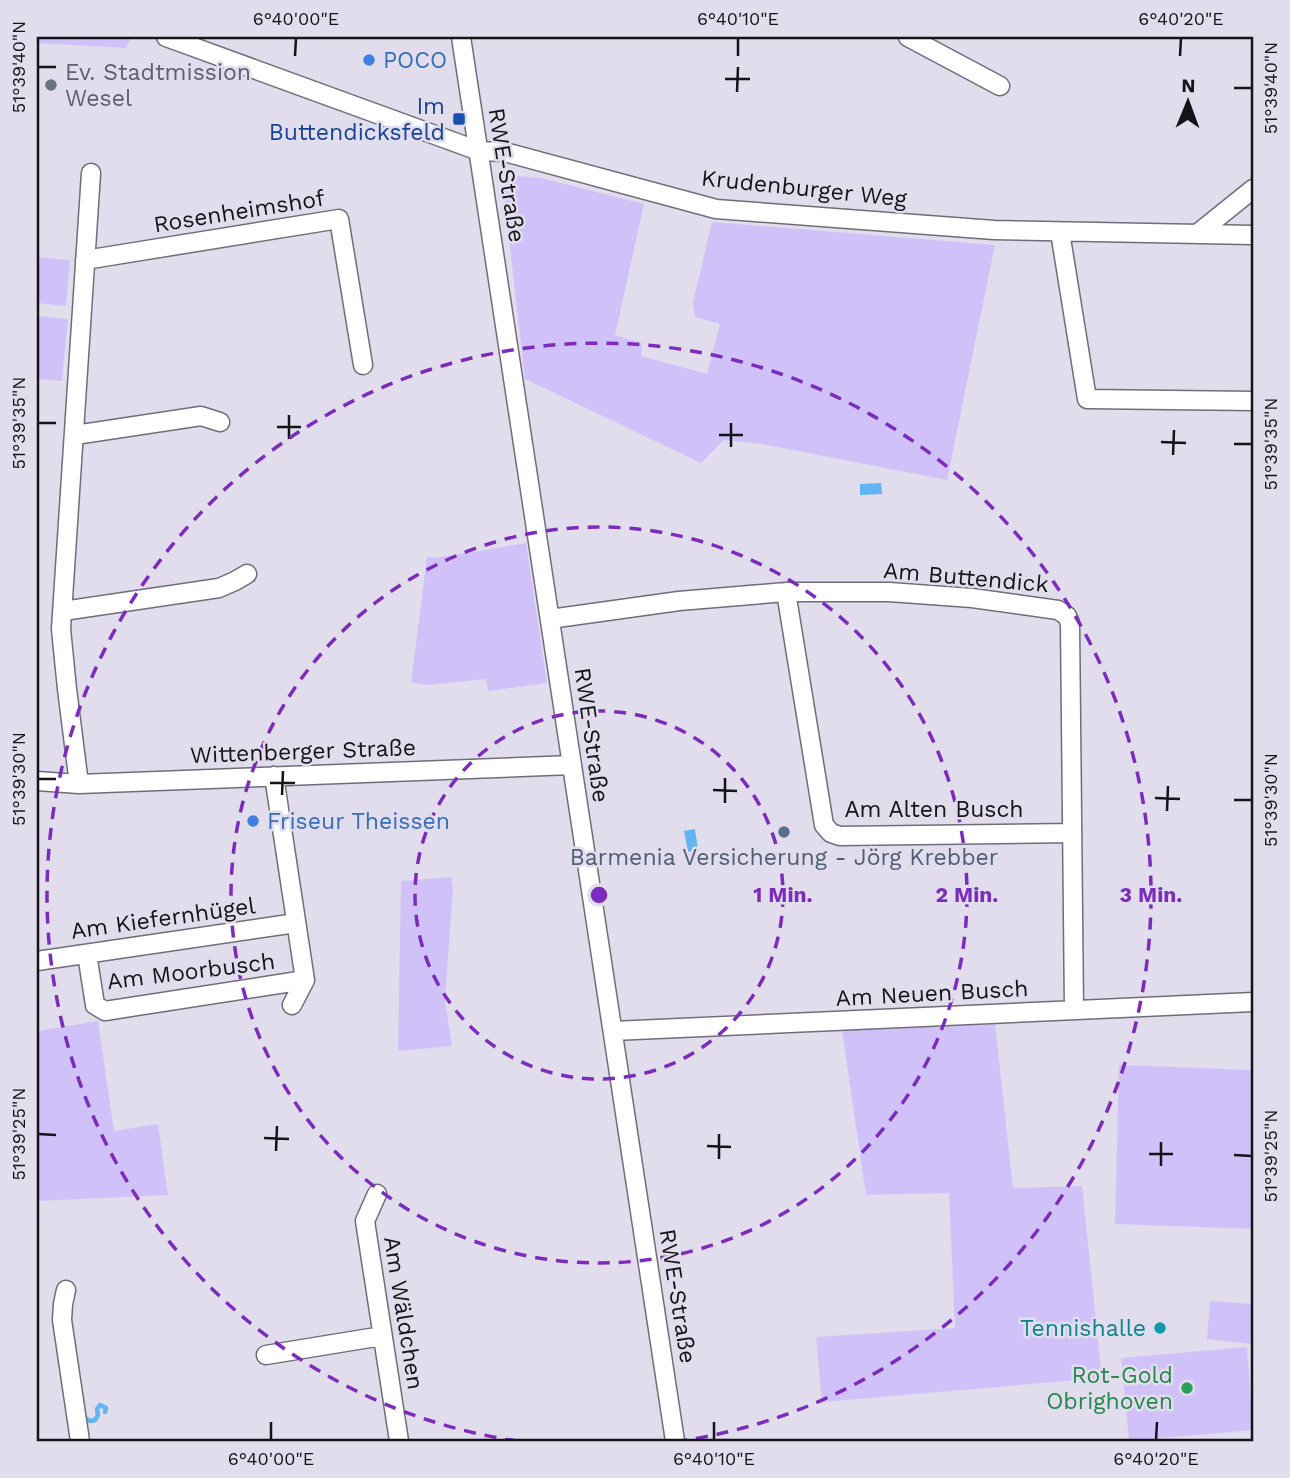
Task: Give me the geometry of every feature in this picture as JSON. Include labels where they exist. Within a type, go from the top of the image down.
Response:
[{"type":"street","name":"Krudenburger Weg","points":[[166,37],[479,151],[505,152],[716,209],[994,230],[1253,235]]},
{"type":"street","name":"RWE-Straße","points":[[461,37],[675,1441]]},
{"type":"street","points":[[908,37],[1000,86]]},
{"type":"street","points":[[79,784],[61,629],[91,173]]},
{"type":"street","points":[[1197,234],[1253,189]]},
{"type":"street","name":"Rosenheimshof","points":[[85,260],[339,219],[363,365]]},
{"type":"street","points":[[1060,232],[1087,399],[1253,401]]},
{"type":"street","points":[[75,435],[201,416],[220,422]]},
{"type":"street","points":[[63,611],[219,588],[247,574]]},
{"type":"street","name":"Am Buttendick","points":[[550,619],[679,601],[786,593],[889,592],[972,598],[1058,610],[1067,616],[1070,623],[1074,1010]]},
{"type":"street","name":"Am Alten Busch","points":[[786,593],[824,825],[831,833],[840,836],[1072,833]]},
{"type":"street","name":"Wittenberger Straße","points":[[37,781],[79,784],[572,765]]},
{"type":"street","points":[[274,776],[305,980],[292,1005]]},
{"type":"street","name":"Am Kiefernhügel","points":[[37,961],[296,923]]},
{"type":"street","name":"Am Moorbusch","points":[[88,954],[95,1005],[105,1011],[305,980]]},
{"type":"street","name":"Am Neuen Busch","points":[[612,1031],[1253,1002]]},
{"type":"street","name":"Am Wäldchen","points":[[377,1194],[365,1221],[399,1441]]},
{"type":"street","points":[[66,1290],[62,1320],[80,1441]]},
{"type":"street","points":[[266,1355],[382,1336]]},
{"type":"shaded area","points":[[37,37],[131,37],[126,48],[37,43]]},
{"type":"shaded area","points":[[507,178],[541,178],[644,204],[615,335],[642,343],[641,356],[707,374],[720,324],[695,317],[693,302],[712,222],[995,245],[947,480],[762,444],[724,440],[701,463],[525,379],[503,187]]},
{"type":"shaded area","points":[[37,257],[70,260],[66,306],[37,303]]},
{"type":"shaded area","points":[[37,316],[68,319],[62,381],[37,379]]},
{"type":"shaded area","points":[[526,543],[547,683],[488,691],[486,679],[429,685],[411,683],[427,557],[435,558]]},
{"type":"shaded area","points":[[451,877],[453,889],[445,1000],[452,1046],[398,1051],[401,881]]},
{"type":"shaded area","points":[[98,1021],[114,1131],[158,1124],[168,1195],[37,1201],[37,1031]]},
{"type":"shaded area","points":[[995,1024],[1013,1188],[1082,1186],[1102,1378],[822,1402],[816,1337],[955,1328],[949,1193],[866,1195],[842,1030]]},
{"type":"shaded area","points":[[1119,1065],[1253,1070],[1253,1229],[1115,1224]]},
{"type":"shaded area","points":[[1210,1301],[1253,1304],[1253,1344],[1207,1339]]},
{"type":"shaded area","name":"Rot-Gold Obrighoven","points":[[1247,1347],[1253,1430],[1129,1441],[1121,1358]]},
{"type":"water","points":[[881,483],[882,494],[860,495],[860,484]]},
{"type":"water","points":[[695,829],[698,850],[688,852],[684,831]]},
{"type":"waterway","points":[[83,1417],[90,1421],[95,1420],[100,1405],[106,1408],[105,1412]]},
{"type":"place","name":"POCO","points":[[369,60]]},
{"type":"place","name":"Ev. Stadtmission Wesel","points":[[51,85]]},
{"type":"place","name":"Im Buttendicksfeld","points":[[459,119]]},
{"type":"place","name":"Friseur Theissen","points":[[253,821]]},
{"type":"place","name":"Barmenia Versicherung - Jörg Krebber","points":[[784,832]]},
{"type":"place","name":"Tennishalle","points":[[1160,1328]]},
{"type":"place","name":"Rot-Gold Obrighoven","points":[[1187,1388]]}]
